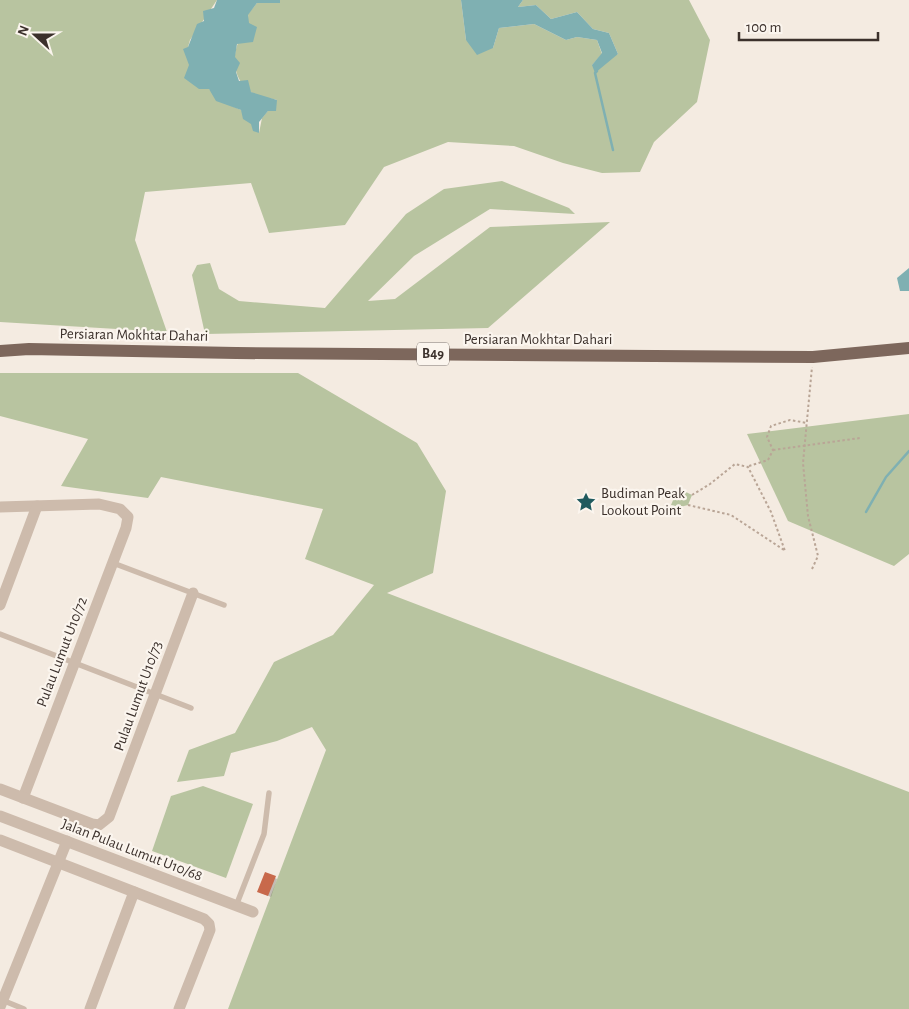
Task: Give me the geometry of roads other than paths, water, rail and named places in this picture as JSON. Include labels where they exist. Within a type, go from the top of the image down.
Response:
[{"type":"main road","name":"Persiaran Mokhtar Dahari","points":[[0,351],[29,349],[245,353],[813,357],[909,348]]},
{"type":"main road","name":"Persiaran Mokhtar Dahari","points":[[867,353],[909,356]]},
{"type":"street","name":"Pulau Lumut U10/72","points":[[23,798],[113,562],[128,517],[120,509],[99,504],[36,506]]},
{"type":"street","points":[[0,507],[36,506],[0,606]]},
{"type":"street","name":"Pulau Lumut U10/73","points":[[23,798],[99,825],[109,817],[193,593]]},
{"type":"street","points":[[0,789],[23,798]]},
{"type":"street","name":"Jalan Pulau Lumut U10/68","points":[[0,816],[253,912]]},
{"type":"street","points":[[0,840],[204,919],[209,924],[210,930],[180,1009]]},
{"type":"street","points":[[1,1002],[67,841]]},
{"type":"street","points":[[90,1009],[134,892]]},
{"type":"lane","points":[[113,562],[224,605]]},
{"type":"lane","points":[[0,634],[192,708]]},
{"type":"lane","points":[[236,906],[264,834],[269,793]]},
{"type":"lane","points":[[1,1002],[24,1009]]},
{"type":"water","points":[[217,0],[280,0],[280,3],[257,3],[248,15],[249,23],[257,27],[253,42],[237,44],[235,57],[240,63],[236,72],[239,81],[248,80],[251,92],[277,100],[276,111],[268,111],[259,122],[259,133],[253,131],[251,124],[243,119],[241,110],[216,101],[209,89],[199,89],[184,78],[189,65],[183,49],[188,47],[197,24],[204,21],[203,11],[214,8]]},
{"type":"water","points":[[461,0],[523,0],[518,7],[536,5],[551,19],[577,12],[593,29],[609,33],[618,54],[595,73],[592,65],[602,53],[597,40],[577,37],[566,40],[534,24],[499,28],[493,48],[477,55],[466,40]]},
{"type":"water","points":[[909,268],[909,291],[900,291],[897,278]]},
{"type":"waterway","points":[[597,71],[595,73],[613,150]]},
{"type":"waterway","points":[[866,512],[886,477],[909,451]]},
{"type":"place","name":"Budiman Peak Lookout Point","points":[[586,502]]}]
